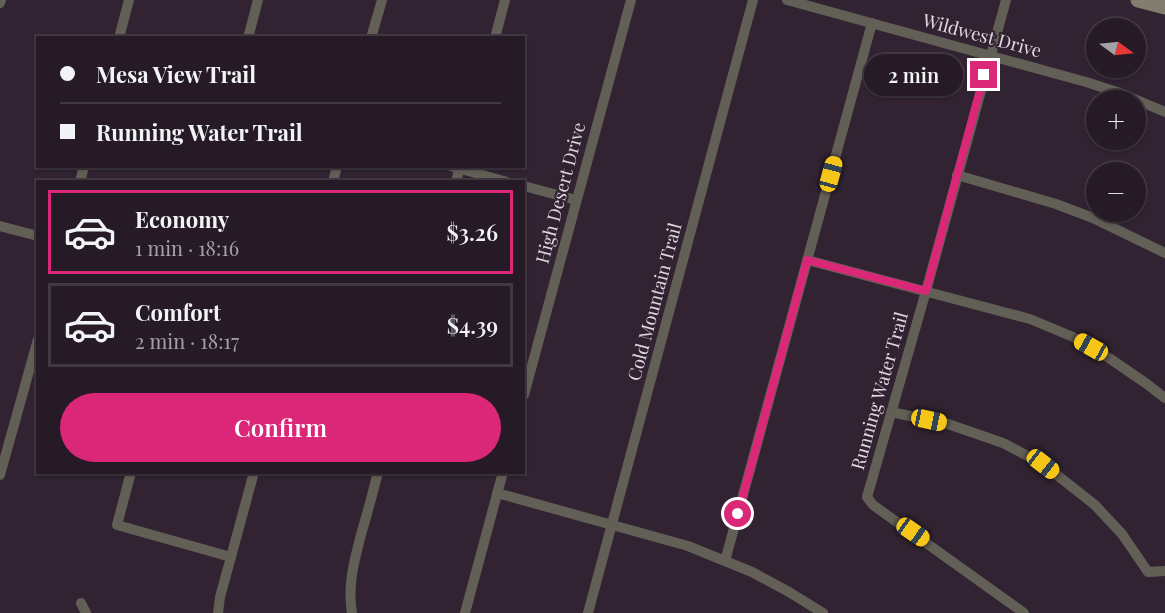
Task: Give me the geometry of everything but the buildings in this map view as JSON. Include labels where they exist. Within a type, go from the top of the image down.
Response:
[{"type":"street","points":[[120,36],[129,0]]},
{"type":"street","points":[[249,36],[258,0]]},
{"type":"street","points":[[373,36],[382,0]]},
{"type":"street","points":[[496,36],[505,0]]},
{"type":"street","name":"High Desert Drive","points":[[525,391],[631,0]]},
{"type":"street","name":"Cold Mountain Trail","points":[[588,613],[753,0]]},
{"type":"street","name":"Wildwest Drive","points":[[787,0],[1086,82],[1165,112]]},
{"type":"street","name":"Running Water Trail","points":[[1006,0],[867,497],[873,505],[1024,613]]},
{"type":"street","points":[[1137,0],[1165,7]]},
{"type":"street","points":[[725,561],[872,23]]},
{"type":"street","points":[[460,168],[500,180]]},
{"type":"street","points":[[957,175],[1056,204],[1093,218],[1165,253]]},
{"type":"street","points":[[525,186],[576,200]]},
{"type":"street","points":[[0,226],[36,235]]},
{"type":"street","points":[[807,260],[1030,319],[1073,337],[1109,358],[1165,398]]},
{"type":"street","points":[[0,475],[36,346]]},
{"type":"street","points":[[891,412],[948,424],[1003,443],[1043,464],[1095,505],[1122,534],[1148,572],[1165,571]]},
{"type":"street","points":[[130,474],[117,525],[231,557]]},
{"type":"street","points":[[218,613],[220,597],[253,474]]},
{"type":"street","points":[[352,613],[350,583],[377,474]]},
{"type":"street","points":[[465,613],[502,474]]},
{"type":"street","points":[[497,493],[688,546],[770,582],[823,613]]},
{"type":"route","points":[[738,514],[807,260],[926,291],[984,75]]}]
